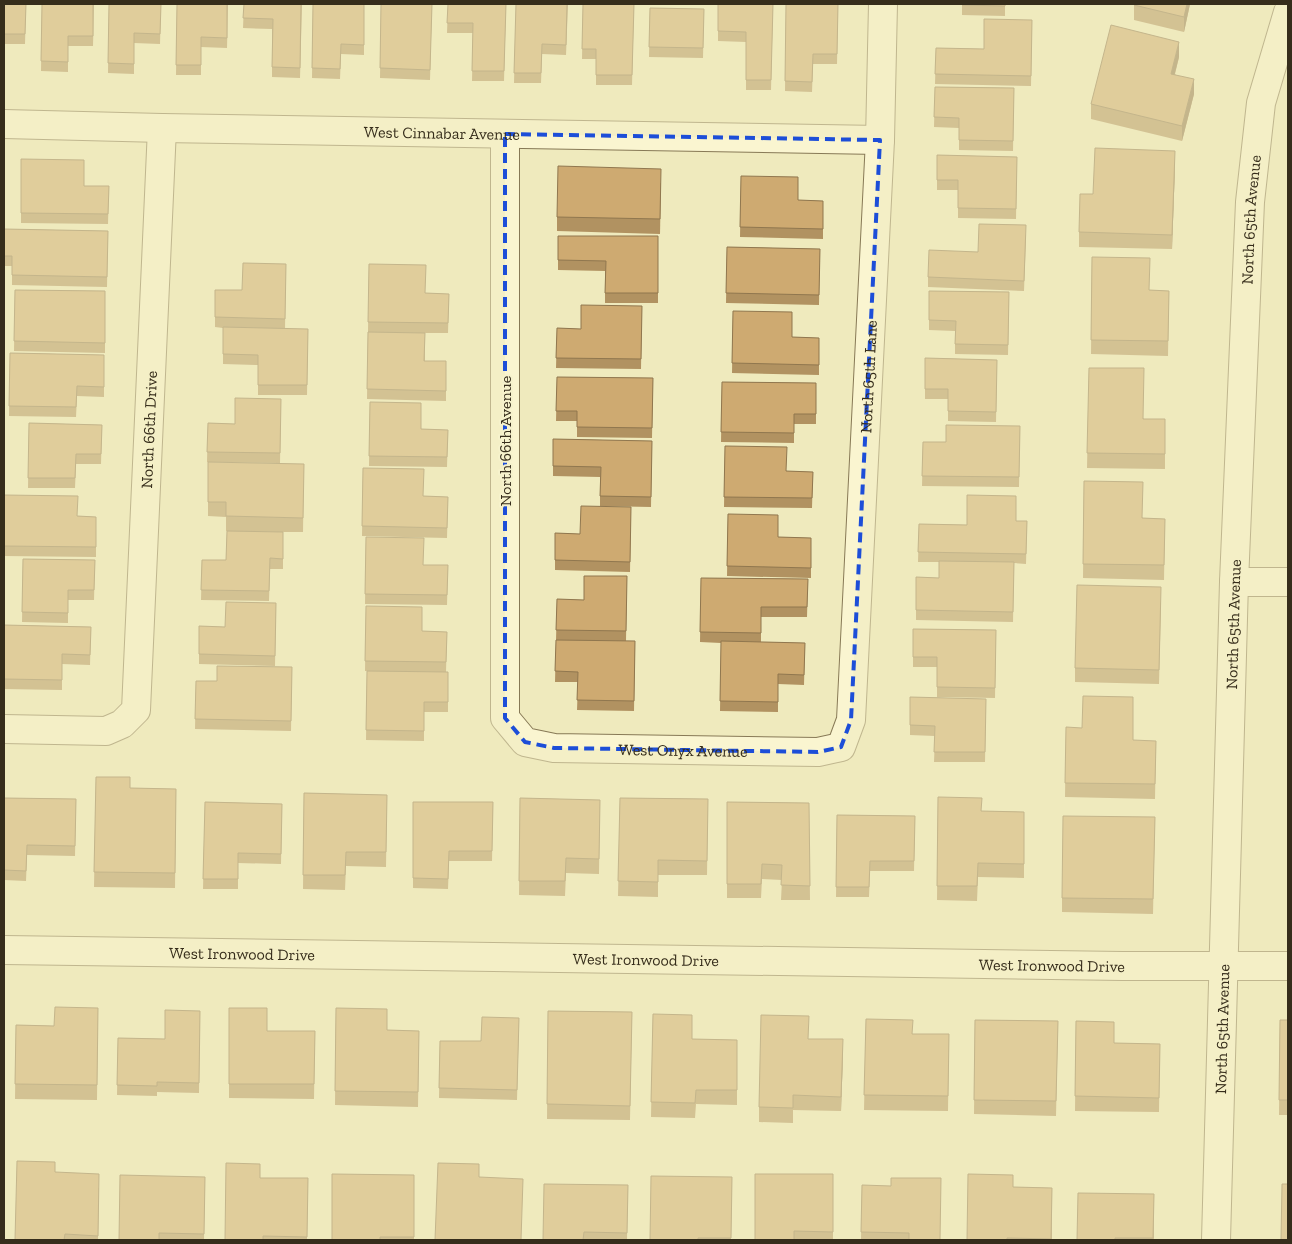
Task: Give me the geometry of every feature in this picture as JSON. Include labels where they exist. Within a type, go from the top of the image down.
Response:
[{"type":"street","name":"North 65th Lane","points":[[841,747],[851,720],[880,140],[883,4]]},
{"type":"street","name":"North 65th Avenue","points":[[1216,1240],[1234,582],[1250,202],[1262,103],[1288,12]]},
{"type":"street","name":"West Cinnabar Avenue","points":[[4,124],[880,140]]},
{"type":"street","name":"North 66th Drive","points":[[4,729],[106,731],[122,724],[136,710],[162,128]]},
{"type":"street","name":"North 66th Avenue","points":[[505,134],[505,718],[525,742]]},
{"type":"street","points":[[1234,582],[1288,582]]},
{"type":"street","name":"West Onyx Avenue","points":[[525,742],[554,748],[612,749],[818,752],[841,747]]},
{"type":"street","name":"West Ironwood Drive","points":[[4,950],[1092,966],[1288,966]]},
{"type":"highlighted area","points":[[505,134],[880,140],[851,720],[841,747],[818,752],[554,748],[525,742],[505,718]]},
{"type":"building","points":[[4,4],[26,4],[25,34],[4,34]]},
{"type":"building","points":[[42,4],[93,4],[93,36],[68,36],[68,62],[41,61]]},
{"type":"building","points":[[109,4],[161,4],[160,34],[134,33],[134,64],[108,63]]},
{"type":"building","points":[[177,4],[227,4],[227,38],[201,37],[201,65],[176,65]]},
{"type":"building","points":[[244,4],[301,4],[300,68],[272,67],[273,19],[243,18]]},
{"type":"building","points":[[313,4],[364,4],[364,45],[341,44],[340,69],[312,68]]},
{"type":"building","points":[[381,4],[432,4],[430,70],[380,68]]},
{"type":"building","points":[[448,4],[506,4],[504,71],[472,71],[473,23],[447,23]]},
{"type":"building","points":[[516,4],[567,4],[566,45],[542,44],[541,73],[514,73]]},
{"type":"building","points":[[583,4],[634,4],[632,75],[596,75],[596,49],[582,49]]},
{"type":"building","points":[[718,4],[773,4],[771,80],[746,80],[746,32],[718,31]]},
{"type":"building","points":[[786,4],[838,4],[837,54],[813,54],[812,82],[785,81]]},
{"type":"building","points":[[1005,4],[1005,6],[962,5]]},
{"type":"building","points":[[1134,4],[1187,4],[1184,17]]},
{"type":"building","points":[[650,8],[704,9],[703,48],[649,47]]},
{"type":"building","points":[[984,19],[1032,20],[1031,76],[935,74],[936,48],[984,49]]},
{"type":"building","points":[[1111,25],[1179,42],[1171,74],[1194,79],[1182,126],[1091,104]]},
{"type":"building","points":[[935,87],[1014,88],[1013,141],[959,140],[959,118],[934,117]]},
{"type":"building","points":[[1095,148],[1175,151],[1172,235],[1079,232],[1080,194],[1093,194]]},
{"type":"building","points":[[937,155],[1017,157],[1016,209],[958,208],[958,180],[937,180]]},
{"type":"building","points":[[21,159],[84,160],[84,186],[109,186],[108,214],[21,213]]},
{"type":"building","points":[[558,166],[661,169],[660,219],[557,217]]},
{"type":"building","points":[[741,176],[798,177],[798,200],[823,201],[823,229],[740,227]]},
{"type":"building","points":[[979,224],[1026,225],[1024,281],[928,277],[929,250],[978,252]]},
{"type":"building","points":[[4,229],[108,231],[107,277],[12,275],[12,256],[4,256]]},
{"type":"building","points":[[558,236],[658,236],[658,293],[605,293],[606,261],[558,260]]},
{"type":"building","points":[[727,247],[820,249],[819,295],[726,293]]},
{"type":"building","points":[[1092,257],[1150,258],[1149,290],[1169,291],[1168,341],[1091,340]]},
{"type":"building","points":[[243,263],[286,264],[285,319],[215,317],[215,290],[242,290]]},
{"type":"building","points":[[369,264],[426,265],[425,293],[449,294],[448,323],[368,322]]},
{"type":"building","points":[[15,290],[105,291],[105,343],[14,341]]},
{"type":"building","points":[[929,291],[1009,292],[1008,345],[955,344],[956,321],[929,320]]},
{"type":"building","points":[[581,305],[642,306],[641,359],[556,358],[557,328],[581,329]]},
{"type":"building","points":[[733,311],[792,312],[792,337],[819,338],[819,365],[732,363]]},
{"type":"building","points":[[223,327],[308,329],[307,385],[258,385],[258,355],[223,354]]},
{"type":"building","points":[[368,332],[425,333],[424,361],[446,361],[446,391],[367,389]]},
{"type":"building","points":[[10,353],[104,355],[104,387],[77,386],[76,407],[9,406]]},
{"type":"building","points":[[925,358],[997,360],[996,412],[948,411],[948,389],[925,389]]},
{"type":"building","points":[[1089,368],[1144,368],[1143,419],[1165,419],[1165,454],[1087,453]]},
{"type":"building","points":[[557,377],[653,378],[652,428],[577,427],[577,411],[556,411]]},
{"type":"building","points":[[722,382],[816,383],[816,414],[794,414],[794,433],[721,432]]},
{"type":"building","points":[[235,398],[281,399],[280,453],[207,452],[208,423],[235,424]]},
{"type":"building","points":[[370,402],[421,403],[421,429],[448,430],[447,457],[369,456]]},
{"type":"building","points":[[29,423],[102,425],[101,454],[76,454],[75,478],[28,478]]},
{"type":"building","points":[[946,425],[1020,426],[1019,477],[922,476],[923,442],[946,442]]},
{"type":"building","points":[[553,439],[652,441],[651,497],[600,496],[601,467],[553,466]]},
{"type":"building","points":[[725,446],[787,447],[786,471],[813,472],[812,498],[724,497]]},
{"type":"building","points":[[208,462],[304,464],[303,518],[226,516],[226,502],[208,502]]},
{"type":"building","points":[[363,468],[424,469],[423,496],[448,497],[447,528],[362,526]]},
{"type":"building","points":[[1084,481],[1143,482],[1142,518],[1165,519],[1164,565],[1083,564]]},
{"type":"building","points":[[4,495],[78,496],[77,516],[96,517],[96,547],[4,546]]},
{"type":"building","points":[[967,495],[1016,496],[1016,521],[1027,521],[1026,554],[918,552],[919,524],[967,525]]},
{"type":"building","points":[[581,506],[631,507],[630,562],[555,560],[555,533],[580,534]]},
{"type":"building","points":[[728,514],[778,515],[778,537],[811,538],[811,568],[727,566]]},
{"type":"building","points":[[227,531],[283,532],[283,559],[270,558],[269,591],[201,590],[202,560],[226,560]]},
{"type":"building","points":[[366,537],[424,538],[423,565],[448,565],[447,595],[365,594]]},
{"type":"building","points":[[23,559],[95,560],[94,590],[68,590],[68,613],[22,612]]},
{"type":"building","points":[[939,561],[1014,562],[1013,612],[916,610],[916,577],[939,578]]},
{"type":"building","points":[[584,576],[627,576],[626,631],[556,630],[557,599],[584,600]]},
{"type":"building","points":[[701,578],[808,579],[807,607],[761,607],[761,633],[700,632]]},
{"type":"building","points":[[1077,585],[1161,587],[1159,670],[1075,668]]},
{"type":"building","points":[[226,602],[276,603],[275,656],[199,654],[199,626],[225,627]]},
{"type":"building","points":[[366,606],[422,607],[422,631],[447,632],[446,662],[365,661]]},
{"type":"building","points":[[4,625],[91,627],[90,655],[62,654],[62,680],[4,679]]},
{"type":"building","points":[[913,629],[996,630],[995,688],[937,687],[937,657],[913,657]]},
{"type":"building","points":[[556,640],[635,641],[634,701],[577,700],[578,672],[555,671]]},
{"type":"building","points":[[721,641],[805,643],[804,675],[778,674],[778,702],[720,701]]},
{"type":"building","points":[[217,666],[292,667],[291,721],[195,719],[196,681],[217,681]]},
{"type":"building","points":[[367,671],[448,672],[448,702],[424,702],[424,731],[366,730]]},
{"type":"building","points":[[1083,696],[1133,697],[1133,740],[1156,741],[1155,784],[1065,783],[1066,727],[1082,728]]},
{"type":"building","points":[[910,697],[986,699],[985,752],[934,752],[935,726],[910,725]]},
{"type":"building","points":[[96,777],[130,777],[130,788],[176,789],[175,873],[94,872]]},
{"type":"building","points":[[304,793],[387,795],[386,852],[346,852],[345,875],[303,875]]},
{"type":"building","points":[[938,797],[982,798],[981,811],[1024,812],[1024,864],[978,863],[977,886],[937,886]]},
{"type":"building","points":[[4,798],[76,799],[75,846],[27,845],[26,871],[4,870]]},
{"type":"building","points":[[520,798],[600,800],[599,859],[566,858],[565,881],[519,881]]},
{"type":"building","points":[[620,798],[708,799],[707,861],[658,860],[658,882],[618,881]]},
{"type":"building","points":[[205,802],[282,804],[281,854],[238,853],[238,879],[203,879]]},
{"type":"building","points":[[413,802],[493,802],[492,851],[449,851],[448,879],[413,878]]},
{"type":"building","points":[[727,802],[809,803],[810,886],[781,885],[782,865],[762,864],[761,884],[727,884]]},
{"type":"building","points":[[837,815],[915,816],[914,861],[870,861],[869,887],[836,887]]},
{"type":"building","points":[[1063,816],[1155,817],[1153,899],[1062,898]]},
{"type":"building","points":[[55,1007],[98,1008],[97,1085],[15,1084],[16,1025],[54,1026]]},
{"type":"building","points":[[229,1008],[267,1008],[267,1031],[315,1031],[314,1084],[229,1084]]},
{"type":"building","points":[[336,1008],[387,1009],[387,1030],[419,1031],[418,1092],[335,1091]]},
{"type":"building","points":[[165,1010],[200,1011],[199,1083],[157,1082],[157,1086],[117,1085],[118,1038],[165,1039]]},
{"type":"building","points":[[548,1011],[632,1012],[630,1106],[547,1104]]},
{"type":"building","points":[[653,1014],[692,1015],[692,1039],[737,1040],[737,1090],[696,1090],[695,1103],[651,1102]]},
{"type":"building","points":[[761,1015],[809,1016],[808,1039],[843,1039],[841,1097],[793,1095],[793,1108],[759,1107]]},
{"type":"building","points":[[482,1017],[519,1018],[517,1090],[439,1088],[440,1041],[481,1041]]},
{"type":"building","points":[[866,1019],[913,1020],[912,1034],[949,1034],[948,1096],[864,1095]]},
{"type":"building","points":[[975,1020],[1058,1021],[1056,1101],[974,1100]]},
{"type":"building","points":[[1280,1020],[1288,1020],[1288,1100],[1279,1100]]},
{"type":"building","points":[[1076,1021],[1114,1022],[1114,1043],[1160,1044],[1159,1098],[1075,1096]]},
{"type":"building","points":[[17,1161],[55,1162],[55,1172],[99,1174],[98,1236],[65,1234],[64,1240],[15,1240]]},
{"type":"building","points":[[226,1163],[260,1164],[260,1178],[308,1178],[307,1237],[263,1236],[263,1240],[225,1240]]},
{"type":"building","points":[[438,1163],[479,1164],[479,1177],[523,1179],[521,1240],[435,1240]]},
{"type":"building","points":[[332,1174],[414,1175],[414,1237],[380,1237],[380,1240],[332,1240]]},
{"type":"building","points":[[755,1174],[833,1174],[833,1232],[794,1231],[794,1240],[755,1240]]},
{"type":"building","points":[[968,1174],[1013,1175],[1013,1187],[1052,1188],[1051,1239],[1007,1238],[1007,1240],[967,1240]]},
{"type":"building","points":[[120,1175],[205,1177],[204,1234],[159,1233],[159,1240],[119,1240]]},
{"type":"building","points":[[651,1176],[732,1177],[731,1238],[650,1240]]},
{"type":"building","points":[[891,1178],[941,1178],[940,1240],[909,1240],[909,1233],[861,1232],[862,1185],[891,1186]]},
{"type":"building","points":[[544,1184],[628,1185],[627,1233],[584,1232],[583,1240],[543,1240]]},
{"type":"building","points":[[1282,1184],[1288,1184],[1288,1240],[1281,1240]]},
{"type":"building","points":[[1078,1193],[1154,1194],[1153,1238],[1077,1240]]}]
